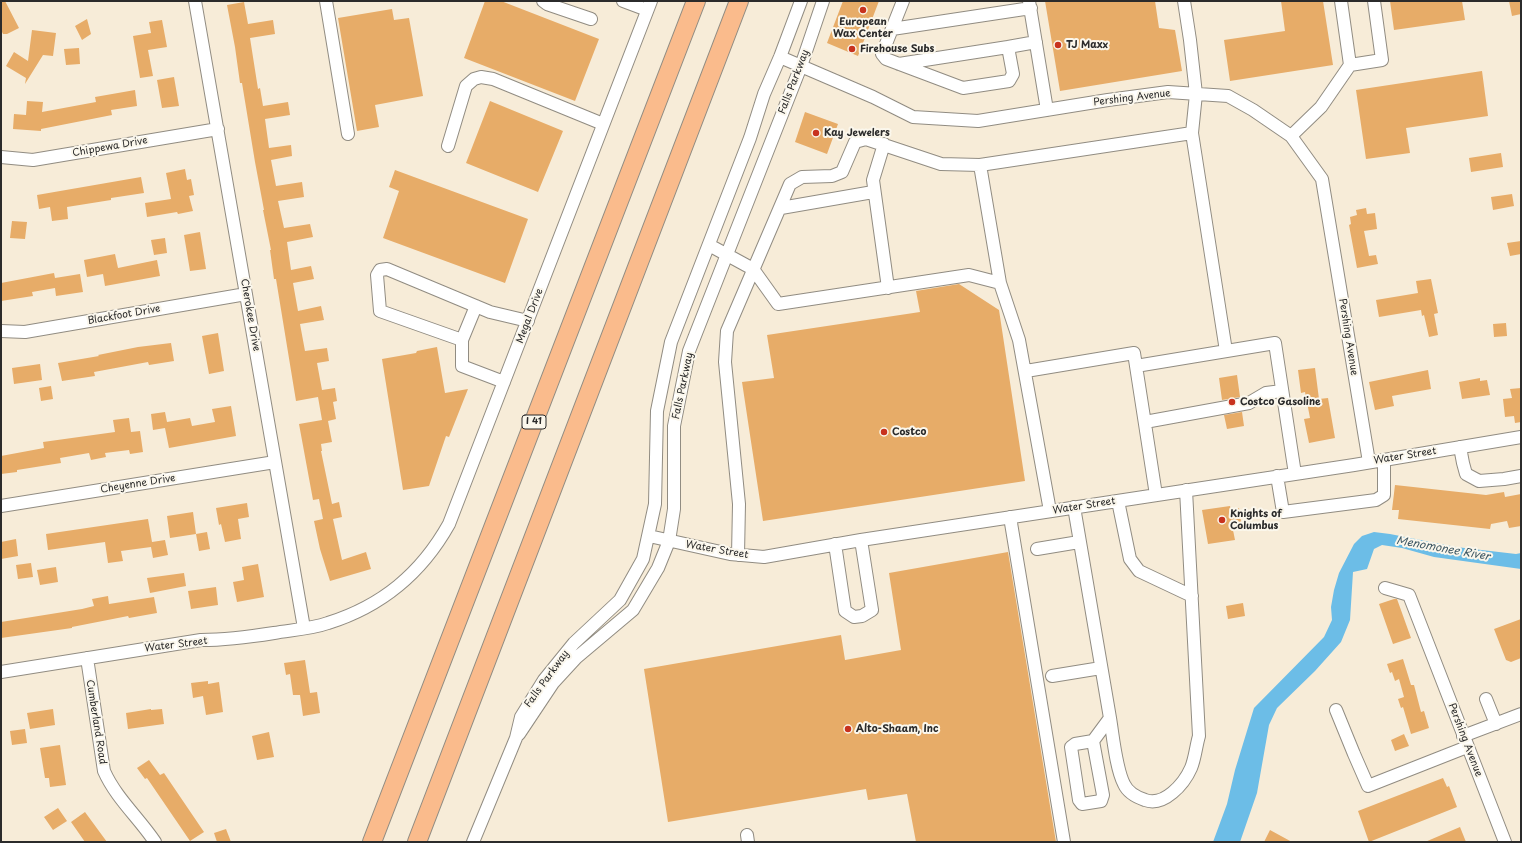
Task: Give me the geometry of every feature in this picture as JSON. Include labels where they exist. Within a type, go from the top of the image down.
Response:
[{"type":"highway","name":"I 41","points":[[372,842],[696,1]]},
{"type":"highway","points":[[417,842],[740,1]]},
{"type":"street","name":"Cherokee Drive","points":[[195,1],[304,628]]},
{"type":"street","points":[[326,1],[348,134]]},
{"type":"street","points":[[543,1],[547,4],[591,19]]},
{"type":"street","points":[[623,1],[649,6]]},
{"type":"street","name":"Falls Parkway","points":[[473,842],[516,738],[521,717],[544,680],[574,643],[620,600],[644,559],[656,504],[657,411],[671,342],[750,138],[764,94],[801,1]]},
{"type":"street","name":"Falls Parkway","points":[[516,738],[553,683],[572,663],[633,610],[658,568],[669,541],[674,509],[674,426],[689,351],[801,66],[823,1]]},
{"type":"street","points":[[903,1],[882,54],[886,59],[963,88],[1009,80],[1013,74],[1008,47]]},
{"type":"street","points":[[1184,1],[1196,94],[1192,133],[1226,351]]},
{"type":"street","points":[[1291,136],[1321,107],[1350,65],[1341,1]]},
{"type":"street","points":[[1350,65],[1382,60],[1374,1]]},
{"type":"street","points":[[892,29],[1030,4],[1047,110]]},
{"type":"street","name":"Megal Drive","points":[[372,605],[401,585],[412,574],[441,539],[449,524],[649,6]]},
{"type":"street","points":[[898,64],[1036,42]]},
{"type":"street","name":"Pershing Avenue","points":[[780,57],[873,97],[913,117],[978,122],[1108,100],[1168,92],[1228,96],[1253,110],[1291,136],[1322,179],[1369,462]]},
{"type":"street","points":[[448,146],[466,86],[474,79],[493,79],[603,124]]},
{"type":"street","name":"Chippewa Drive","points":[[1,158],[33,160],[218,128]]},
{"type":"street","points":[[738,555],[739,504],[725,362],[727,331],[790,184],[802,177],[832,176],[842,172],[855,142],[866,138],[940,164],[980,165],[1192,133]]},
{"type":"street","points":[[884,144],[873,180],[873,192],[888,288]]},
{"type":"street","points":[[980,165],[1000,284],[1019,340],[1026,371],[1050,511]]},
{"type":"street","points":[[781,208],[873,192]]},
{"type":"street","points":[[709,245],[753,269],[778,304],[969,275],[1000,284]]},
{"type":"street","points":[[462,340],[380,311],[377,275],[380,270],[387,269],[490,312],[528,321]]},
{"type":"street","name":"Blackfoot Drive","points":[[1,331],[25,332],[246,294]]},
{"type":"street","points":[[476,306],[462,340],[462,366],[504,382]]},
{"type":"street","points":[[1136,366],[1275,342],[1295,474]]},
{"type":"street","points":[[1026,371],[1134,353],[1156,495]]},
{"type":"street","points":[[1145,422],[1249,403],[1266,393],[1282,391]]},
{"type":"street","name":"Water Street","points":[[648,536],[738,555],[764,557],[835,544],[1295,474],[1521,437]]},
{"type":"street","points":[[1460,447],[1466,474],[1479,481],[1504,480],[1521,476]]},
{"type":"street","points":[[1277,476],[1283,512],[1376,500],[1384,496],[1384,460]]},
{"type":"street","name":"Cheyenne Drive","points":[[1,506],[275,462]]},
{"type":"street","points":[[1074,507],[1118,763],[1124,784],[1133,796],[1148,802],[1163,799],[1174,792],[1191,769],[1199,736],[1186,490]]},
{"type":"street","points":[[1118,501],[1130,559],[1139,571],[1192,596]]},
{"type":"street","points":[[1010,517],[1064,842]]},
{"type":"street","points":[[835,544],[845,611],[854,617],[862,616],[872,610],[861,540]]},
{"type":"street","points":[[1037,549],[1079,542]]},
{"type":"street","name":"Pershing Avenue","points":[[1385,588],[1409,595],[1505,842]]},
{"type":"street","name":"Water Street","points":[[1,672],[201,640],[225,640],[327,624],[372,605]]},
{"type":"street","name":"Cumberland Road","points":[[87,658],[104,771],[116,792],[155,842]]},
{"type":"street","points":[[1052,676],[1101,668]]},
{"type":"street","points":[[1486,699],[1496,724]]},
{"type":"street","points":[[1336,710],[1368,786],[1465,742],[1496,724],[1521,714]]},
{"type":"street","points":[[1092,741],[1103,795],[1100,801],[1082,804],[1079,800],[1071,747],[1076,744],[1092,741],[1110,718]]},
{"type":"water","name":"Menomonee River","points":[[1374,532],[1456,547],[1516,554],[1521,553],[1521,569],[1434,557],[1402,548],[1382,545],[1374,549],[1367,569],[1353,572],[1350,620],[1341,642],[1315,671],[1277,708],[1269,725],[1257,793],[1240,842],[1213,842],[1227,804],[1235,770],[1254,708],[1324,637],[1332,620],[1331,607],[1339,573],[1354,544],[1362,536]]},
{"type":"building","points":[[1,1],[5,1],[19,28],[7,34],[3,34],[1,30]]},
{"type":"building","points":[[485,1],[501,1],[599,39],[575,101],[464,58]]},
{"type":"building","points":[[843,1],[879,1],[858,56],[827,43]]},
{"type":"building","points":[[1045,1],[1155,1],[1159,28],[1175,30],[1182,71],[1060,91]]},
{"type":"building","points":[[1281,1],[1323,1],[1333,65],[1230,81],[1224,40],[1285,31]]},
{"type":"building","points":[[1390,1],[1462,1],[1465,20],[1394,30]]},
{"type":"building","points":[[1509,1],[1521,1],[1521,14],[1512,16]]},
{"type":"building","points":[[244,2],[248,24],[273,20],[275,34],[250,38],[258,89],[260,88],[263,106],[288,102],[290,115],[265,119],[269,148],[291,145],[292,156],[271,160],[276,186],[302,182],[304,197],[278,201],[284,228],[310,224],[313,237],[287,242],[291,270],[311,266],[314,279],[293,283],[298,311],[321,306],[324,320],[300,324],[305,351],[327,348],[329,361],[317,363],[322,390],[335,388],[337,401],[333,402],[336,419],[328,421],[332,442],[321,444],[321,451],[332,504],[339,502],[342,517],[333,519],[342,560],[366,552],[371,569],[330,581],[320,549],[314,521],[323,519],[319,499],[313,500],[299,424],[322,420],[318,397],[296,401],[276,279],[274,279],[271,250],[242,83],[240,83],[227,5]]},
{"type":"building","points":[[392,9],[394,20],[409,18],[423,96],[375,105],[379,127],[357,131],[338,18]]},
{"type":"building","points":[[87,19],[91,34],[82,40],[75,26]]},
{"type":"building","points":[[162,20],[167,47],[148,50],[153,76],[140,78],[133,36],[151,33],[149,22]]},
{"type":"building","points":[[32,30],[56,33],[53,56],[43,55],[25,84],[26,78],[6,66],[14,52],[28,61]]},
{"type":"building","points":[[79,48],[80,64],[66,65],[64,49]]},
{"type":"building","points":[[1482,71],[1488,116],[1406,128],[1410,153],[1366,159],[1356,90]]},
{"type":"building","points":[[174,77],[179,106],[162,108],[157,80]]},
{"type":"building","points":[[135,90],[137,106],[111,110],[112,115],[41,129],[41,131],[13,129],[14,114],[26,115],[27,101],[43,102],[42,112],[96,102],[95,97]]},
{"type":"building","points":[[490,101],[563,131],[538,192],[466,163]]},
{"type":"building","name":"Kay Jewelers","points":[[805,112],[838,124],[827,154],[795,142]]},
{"type":"building","points":[[1501,153],[1503,167],[1471,172],[1469,158]]},
{"type":"building","points":[[185,169],[187,180],[191,179],[194,195],[189,196],[193,211],[147,217],[145,203],[171,199],[166,173]]},
{"type":"building","points":[[395,170],[528,219],[505,283],[383,238],[399,191],[389,187]]},
{"type":"building","points":[[141,177],[144,193],[67,207],[68,219],[52,221],[50,207],[39,209],[37,195]]},
{"type":"building","points":[[1512,194],[1514,206],[1493,210],[1491,197]]},
{"type":"building","points":[[1366,208],[1367,214],[1375,213],[1377,229],[1364,231],[1369,256],[1376,255],[1378,264],[1357,268],[1349,225],[1351,224],[1350,217],[1357,215],[1356,210]]},
{"type":"building","points":[[12,221],[27,222],[25,239],[10,238]]},
{"type":"building","points":[[200,232],[206,269],[190,271],[184,235]]},
{"type":"building","points":[[165,238],[167,253],[154,255],[151,240]]},
{"type":"building","points":[[1521,241],[1521,254],[1510,256],[1507,243]]},
{"type":"building","points":[[115,254],[118,268],[157,260],[160,276],[105,286],[103,274],[87,277],[84,260]]},
{"type":"building","points":[[54,273],[55,278],[80,274],[83,292],[56,296],[55,288],[32,292],[33,296],[1,301],[1,283]]},
{"type":"building","points":[[1431,279],[1438,313],[1434,314],[1438,335],[1429,337],[1424,315],[1422,316],[1421,310],[1379,317],[1376,300],[1418,293],[1416,281]]},
{"type":"building","name":"Costco","points":[[959,284],[999,310],[1025,481],[763,521],[742,382],[774,378],[767,335],[920,312],[916,291]]},
{"type":"building","points":[[1506,323],[1507,336],[1494,337],[1493,324]]},
{"type":"building","points":[[218,333],[224,371],[209,374],[202,336]]},
{"type":"building","points":[[171,343],[174,361],[149,365],[148,362],[94,372],[95,376],[62,381],[58,363],[138,347]]},
{"type":"building","points":[[437,347],[445,393],[468,389],[449,437],[446,436],[429,486],[403,490],[382,359],[416,353],[417,351]]},
{"type":"building","points":[[40,364],[42,380],[14,384],[12,368]]},
{"type":"building","points":[[1315,368],[1319,399],[1328,398],[1335,438],[1309,443],[1304,419],[1310,418],[1305,392],[1301,393],[1298,370]]},
{"type":"building","points":[[1428,370],[1431,389],[1392,396],[1394,406],[1375,410],[1369,382]]},
{"type":"building","points":[[1237,375],[1240,397],[1222,400],[1219,378]]},
{"type":"building","points":[[1480,378],[1480,381],[1487,380],[1490,395],[1462,399],[1459,382]]},
{"type":"building","points":[[51,386],[53,399],[41,401],[39,388]]},
{"type":"building","points":[[1521,388],[1521,422],[1515,423],[1514,416],[1505,417],[1503,399],[1512,398],[1510,389]]},
{"type":"building","points":[[231,406],[236,436],[169,448],[165,428],[153,430],[151,414],[165,412],[167,422],[190,418],[192,426],[215,422],[212,409]]},
{"type":"building","points":[[1242,412],[1244,426],[1227,429],[1224,415]]},
{"type":"building","points":[[129,418],[131,432],[140,431],[143,452],[130,454],[129,450],[105,453],[106,457],[91,460],[89,453],[60,458],[61,463],[1,474],[1,456],[44,448],[43,442],[115,432],[113,420]]},
{"type":"building","points":[[1395,485],[1486,495],[1504,492],[1505,497],[1521,494],[1521,526],[1509,528],[1507,521],[1491,524],[1490,529],[1398,519],[1399,510],[1392,510]]},
{"type":"building","points":[[247,503],[249,517],[238,519],[241,539],[225,542],[221,524],[219,525],[216,508]]},
{"type":"building","name":"Knights of Columbus","points":[[1230,506],[1231,510],[1239,508],[1242,529],[1233,530],[1235,540],[1208,544],[1202,510]]},
{"type":"building","points":[[193,512],[196,534],[170,538],[167,516]]},
{"type":"building","points":[[148,519],[152,542],[165,540],[168,555],[153,558],[151,547],[121,551],[123,561],[108,563],[105,542],[48,550],[46,534]]},
{"type":"building","points":[[207,532],[210,549],[199,551],[196,534]]},
{"type":"building","points":[[16,539],[18,556],[1,559],[1,542]]},
{"type":"building","name":"Alto-Shaam, Inc","points":[[1008,552],[1056,842],[916,842],[907,794],[868,800],[866,789],[668,822],[644,669],[841,635],[845,660],[901,650],[889,573]]},
{"type":"building","points":[[31,563],[33,577],[18,579],[16,565]]},
{"type":"building","points":[[258,564],[264,597],[237,602],[233,582],[244,580],[242,567]]},
{"type":"building","points":[[56,567],[58,582],[40,585],[37,570]]},
{"type":"building","points":[[184,573],[186,586],[150,593],[147,578]]},
{"type":"building","points":[[216,587],[218,605],[191,609],[188,591]]},
{"type":"building","points":[[108,596],[109,604],[154,597],[157,613],[129,618],[128,616],[72,628],[1,638],[1,622],[82,609],[94,606],[92,599]]},
{"type":"building","points":[[1397,599],[1411,638],[1393,644],[1379,604]]},
{"type":"building","points":[[1243,603],[1245,616],[1228,619],[1226,606]]},
{"type":"building","points":[[1521,619],[1521,658],[1511,662],[1506,660],[1494,629]]},
{"type":"building","points":[[1403,659],[1411,685],[1414,685],[1421,712],[1424,711],[1429,728],[1411,734],[1403,707],[1401,708],[1398,699],[1404,697],[1399,679],[1395,681],[1387,664]]},
{"type":"building","points":[[305,660],[310,693],[317,692],[320,713],[303,716],[300,695],[293,695],[290,674],[286,675],[284,663]]},
{"type":"building","points":[[208,681],[208,684],[219,682],[223,712],[206,715],[203,696],[193,698],[191,683]]},
{"type":"building","points":[[53,709],[55,725],[30,729],[27,713]]},
{"type":"building","points":[[151,709],[162,709],[164,724],[128,729],[126,713]]},
{"type":"building","points":[[25,729],[27,743],[12,745],[10,731]]},
{"type":"building","points":[[269,732],[274,757],[257,760],[252,736]]},
{"type":"building","points":[[1404,734],[1409,746],[1395,751],[1391,740]]},
{"type":"building","points":[[60,745],[66,785],[50,787],[49,778],[45,778],[40,748]]},
{"type":"building","points":[[149,760],[160,775],[164,773],[204,832],[190,841],[147,778],[145,779],[137,768]]},
{"type":"building","points":[[1443,778],[1447,787],[1449,786],[1457,807],[1369,842],[1358,811]]},
{"type":"building","points":[[58,808],[67,821],[53,830],[44,817]]},
{"type":"building","points":[[85,812],[107,842],[85,842],[71,822]]},
{"type":"building","points":[[1460,827],[1466,842],[1425,842]]},
{"type":"building","points":[[226,829],[231,842],[217,842],[214,833]]},
{"type":"building","points":[[1270,830],[1292,842],[1264,842]]},
{"type":"place","name":"European Wax Center","points":[[863,10]]},
{"type":"place","name":"TJ Maxx","points":[[1058,45]]},
{"type":"place","name":"Firehouse Subs","points":[[852,49]]},
{"type":"place","name":"Kay Jewelers","points":[[816,133]]},
{"type":"place","name":"Costco Gasoline","points":[[1232,402]]},
{"type":"place","name":"Costco","points":[[884,432]]},
{"type":"place","name":"Knights of Columbus","points":[[1222,520]]},
{"type":"place","name":"Alto-Shaam, Inc","points":[[848,729]]}]
